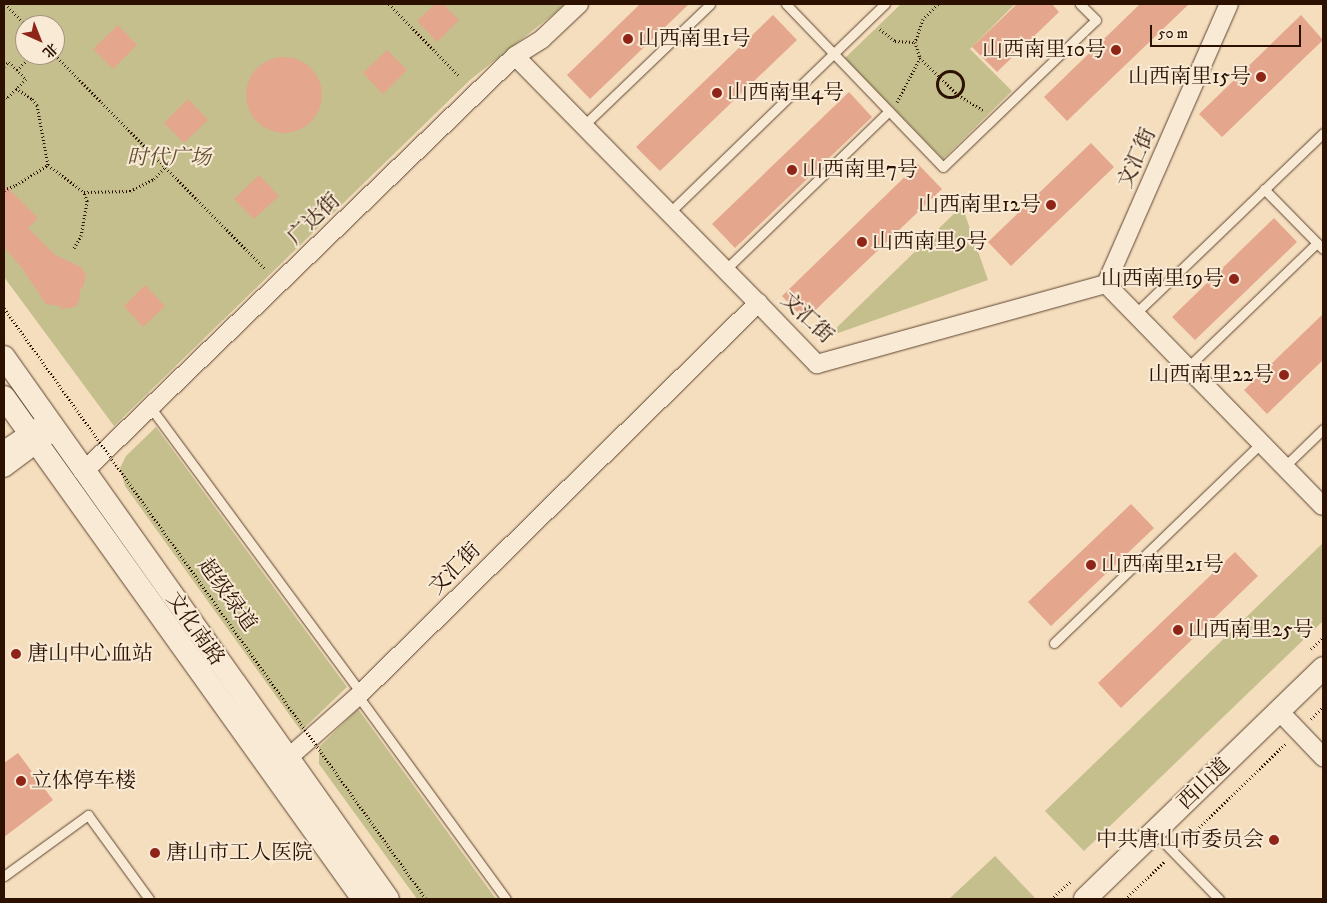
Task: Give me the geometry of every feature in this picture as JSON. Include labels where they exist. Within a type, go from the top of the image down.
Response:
[{"type":"street","name":"广达街","points":[[84,472],[514,56],[542,39],[579,4]]},
{"type":"street","name":"文汇街","points":[[287,759],[358,696],[758,303],[816,364],[1106,284],[1229,4]]},
{"type":"street","points":[[514,56],[758,303]]},
{"type":"street","points":[[1106,284],[1323,506]]},
{"type":"street","name":"文化南路","points":[[4,357],[388,899]]},
{"type":"street","name":"文化南路","points":[[4,397],[363,899]]},
{"type":"street","points":[[4,468],[33,439],[52,425]]},
{"type":"street","points":[[4,450],[33,439]]},
{"type":"street","name":"西山道","points":[[1085,899],[1323,668]]},
{"type":"street","points":[[1279,711],[1323,757]]},
{"type":"lane","points":[[583,126],[710,4]]},
{"type":"lane","points":[[786,4],[891,110],[942,167],[1096,20],[1080,4]]},
{"type":"lane","points":[[669,213],[885,4]]},
{"type":"lane","points":[[726,270],[891,110]]},
{"type":"lane","points":[[1136,313],[1323,133]]},
{"type":"lane","points":[[1188,367],[1320,246],[1264,189]]},
{"type":"lane","points":[[151,408],[357,687],[358,696],[506,899]]},
{"type":"lane","points":[[1285,466],[1323,430]]},
{"type":"lane","points":[[1054,643],[1261,443]]},
{"type":"lane","points":[[4,876],[88,815],[145,898]]},
{"type":"lane","points":[[1154,833],[1219,899]]},
{"type":"path","points":[[5,4],[16,15]]},
{"type":"path","points":[[389,4],[458,75]]},
{"type":"path","points":[[938,4],[923,18],[915,42],[920,58],[958,95],[995,117]]},
{"type":"path","points":[[870,18],[895,41],[915,42]]},
{"type":"path","points":[[891,110],[920,58]]},
{"type":"path","points":[[4,66],[9,62],[26,79],[7,98],[4,94]]},
{"type":"path","points":[[17,70],[22,65]]},
{"type":"path","points":[[65,65],[265,269]]},
{"type":"path","points":[[951,71],[959,75],[963,87],[958,95],[950,98],[942,96],[936,84],[939,76],[951,71]]},
{"type":"path","points":[[16,88],[32,98],[37,105],[48,165],[59,176],[84,192],[130,191],[144,185],[165,167]]},
{"type":"path","points":[[4,190],[16,185],[48,165]]},
{"type":"path","points":[[74,248],[81,236],[87,201],[84,192]]},
{"type":"path","name":"超级绿道","points":[[4,308],[426,899]]},
{"type":"path","points":[[1125,899],[1323,707]]},
{"type":"green space","name":"时代广场","points":[[4,4],[564,4],[470,80],[114,426],[4,277]]},
{"type":"green space","points":[[901,4],[1015,4],[970,49],[1012,91],[943,159],[845,58]]},
{"type":"green space","points":[[962,206],[988,280],[827,337]]},
{"type":"green space","points":[[156,427],[347,687],[301,731],[125,486],[120,468],[126,456]]},
{"type":"green space","points":[[1323,543],[1323,621],[1084,851],[1045,811]]},
{"type":"green space","points":[[358,709],[496,899],[417,899],[319,764],[319,747]]},
{"type":"green space","points":[[995,856],[1036,899],[949,899]]},
{"type":"building","points":[[435,4],[443,4],[459,20],[437,42],[417,21]]},
{"type":"building","name":"山西南里1号","points":[[640,4],[689,4],[590,99],[567,75]]},
{"type":"building","points":[[1017,4],[1052,4],[1059,12],[997,72],[972,47]]},
{"type":"building","name":"山西南里10号","points":[[1140,4],[1189,4],[1067,121],[1044,97]]},
{"type":"building","name":"山西南里4号","points":[[773,15],[797,40],[660,171],[636,147]]},
{"type":"building","name":"山西南里15号","points":[[1301,15],[1323,40],[1222,137],[1199,114]]},
{"type":"building","points":[[118,25],[137,45],[113,69],[93,49]]},
{"type":"building","points":[[387,50],[407,70],[383,94],[363,73]]},
{"type":"building","points":[[277,57],[291,57],[305,63],[316,74],[322,88],[319,110],[311,122],[291,133],[277,133],[263,127],[252,116],[246,102],[246,88],[252,74],[263,63]]},
{"type":"building","name":"山西南里7号","points":[[849,92],[872,117],[735,248],[712,224]]},
{"type":"building","points":[[188,99],[208,120],[184,143],[164,123]]},
{"type":"building","name":"山西南里12号","points":[[1091,143],[1114,167],[1011,266],[988,242]]},
{"type":"building","name":"山西南里9号","points":[[918,164],[942,189],[805,320],[782,296]]},
{"type":"building","points":[[259,175],[279,196],[254,219],[234,199]]},
{"type":"building","points":[[4,184],[38,218],[28,228],[55,255],[81,267],[86,275],[83,287],[80,290],[79,301],[75,307],[62,309],[60,306],[46,304],[22,268],[4,247]]},
{"type":"building","name":"山西南里19号","points":[[1274,218],[1297,242],[1195,340],[1172,317]]},
{"type":"building","points":[[145,285],[165,306],[143,327],[124,306]]},
{"type":"building","name":"山西南里22号","points":[[1323,314],[1323,360],[1267,414],[1244,390]]},
{"type":"building","name":"山西南里21号","points":[[1131,504],[1154,528],[1051,626],[1028,602]]},
{"type":"building","name":"山西南里25号","points":[[1235,552],[1258,576],[1121,708],[1098,683]]},
{"type":"building","name":"立体停车楼","points":[[18,753],[53,800],[4,837],[4,763]]},
{"type":"place","name":"山西南里1号","points":[[628,39]]},
{"type":"place","name":"山西南里10号","points":[[1116,50]]},
{"type":"place","name":"山西南里15号","points":[[1261,77]]},
{"type":"place","name":"山西南里4号","points":[[717,93]]},
{"type":"place","name":"山西南里7号","points":[[792,170]]},
{"type":"place","name":"山西南里12号","points":[[1051,205]]},
{"type":"place","name":"山西南里9号","points":[[862,242]]},
{"type":"place","name":"山西南里19号","points":[[1234,279]]},
{"type":"place","name":"山西南里22号","points":[[1284,375]]},
{"type":"place","name":"山西南里21号","points":[[1091,565]]},
{"type":"place","name":"山西南里25号","points":[[1178,630]]},
{"type":"place","name":"唐山中心血站","points":[[16,654]]},
{"type":"place","name":"立体停车楼","points":[[21,781]]},
{"type":"place","name":"中共唐山市委员会","points":[[1274,840]]},
{"type":"place","name":"唐山市工人医院","points":[[155,853]]}]
